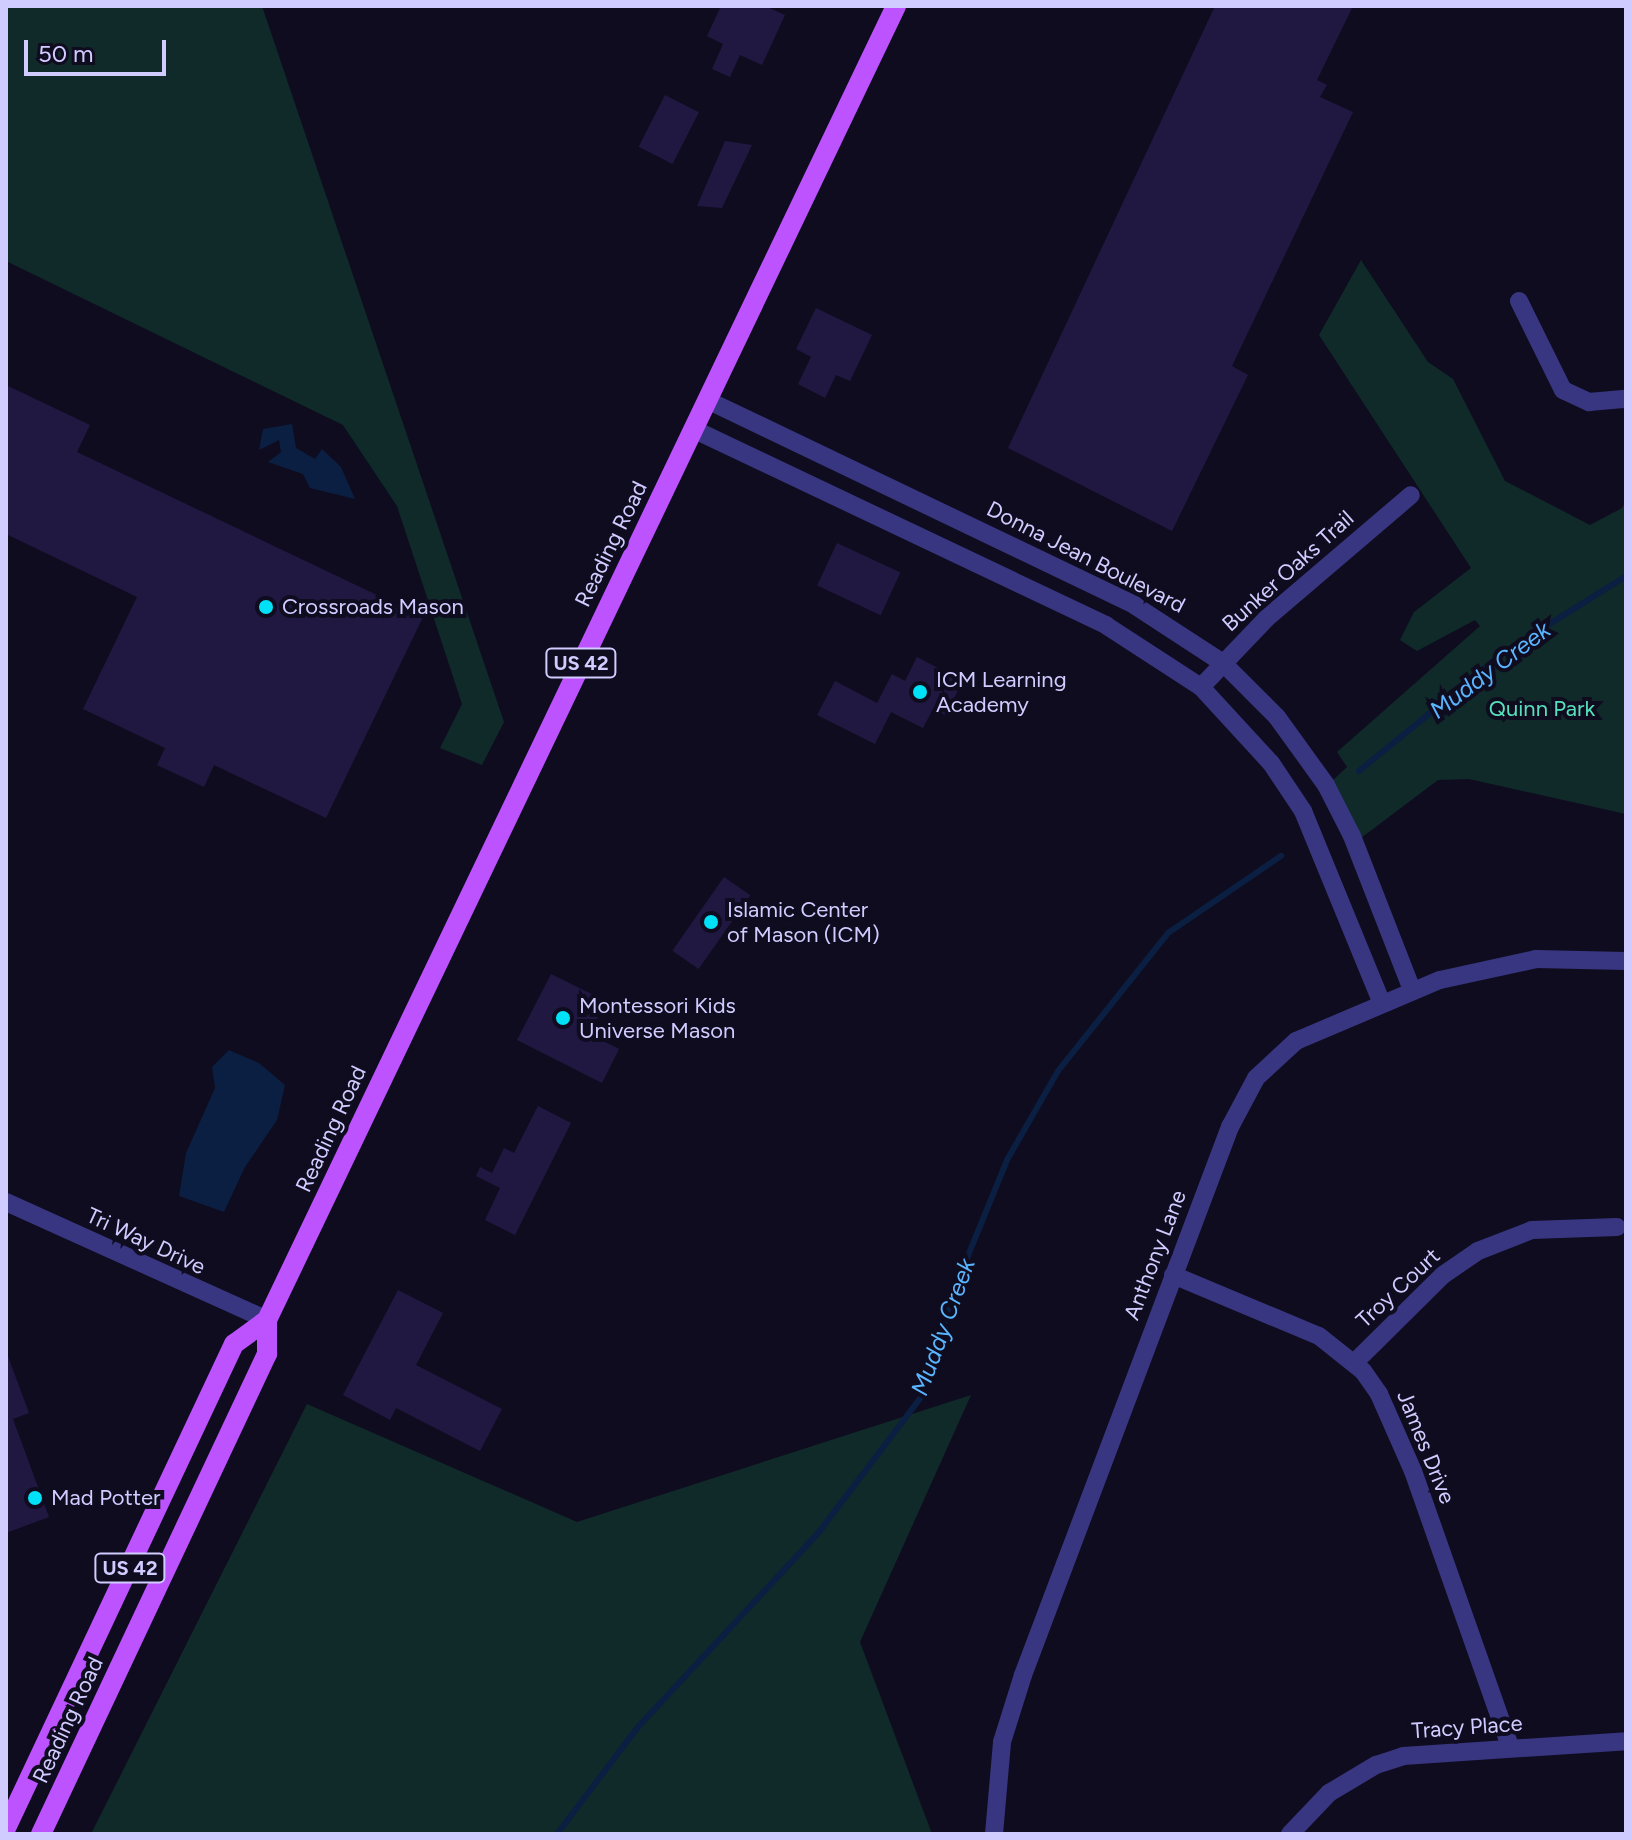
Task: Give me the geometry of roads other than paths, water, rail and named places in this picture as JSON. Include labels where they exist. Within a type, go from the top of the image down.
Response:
[{"type":"main road","name":"Reading Road","points":[[41,1834],[267,1354],[267,1320],[896,6]]},
{"type":"main road","name":"Reading Road","points":[[6,1828],[234,1344],[267,1320]]},
{"type":"street","points":[[1519,301],[1563,390],[1589,402],[1626,399]]},
{"type":"street","name":"Donna Jean Boulevard","points":[[707,400],[1134,605],[1223,663],[1277,717],[1326,785],[1352,836],[1412,990]]},
{"type":"street","points":[[693,429],[1107,626],[1201,687],[1271,763],[1303,811],[1381,1001]]},
{"type":"street","name":"Bunker Oaks Trail","points":[[1201,687],[1299,589],[1411,495]]},
{"type":"street","name":"Anthony Lane","points":[[994,1834],[1002,1742],[1023,1675],[1230,1127],[1256,1078],[1296,1041],[1381,1001],[1412,990],[1536,959],[1626,961]]},
{"type":"street","name":"Tri Way Drive","points":[[6,1202],[267,1320]]},
{"type":"street","name":"Troy Court","points":[[1354,1363],[1443,1275],[1478,1251],[1532,1230],[1617,1227]]},
{"type":"street","name":"James Drive","points":[[1173,1275],[1295,1322],[1354,1363],[1392,1419],[1510,1747]]},
{"type":"street","name":"Tracy Place","points":[[1290,1834],[1329,1793],[1376,1765],[1416,1753],[1626,1741]]},
{"type":"water","points":[[292,424],[296,448],[315,459],[322,449],[341,467],[355,499],[310,488],[303,474],[268,462],[281,452],[279,440],[259,450],[263,429]]},
{"type":"water","points":[[229,1050],[259,1063],[285,1085],[277,1120],[245,1167],[224,1212],[179,1196],[186,1153],[215,1088],[212,1067]]},
{"type":"waterway","name":"Muddy Creek","points":[[1359,771],[1505,652],[1626,576]]},
{"type":"waterway","name":"Muddy Creek","points":[[557,1834],[638,1727],[819,1532],[924,1393],[954,1290],[1007,1160],[1058,1071],[1168,933],[1281,856]]},
{"type":"place","name":"Crossroads Mason","points":[[266,607]]},
{"type":"place","name":"ICM Learning Academy","points":[[920,692]]},
{"type":"place","name":"Islamic Center of Mason (ICM)","points":[[711,922]]},
{"type":"place","name":"Montessori Kids Universe Mason","points":[[563,1018]]},
{"type":"place","name":"Mad Potter","points":[[35,1498]]},
{"type":"park label","name":"Quinn Park","points":[[1542,709]]}]
